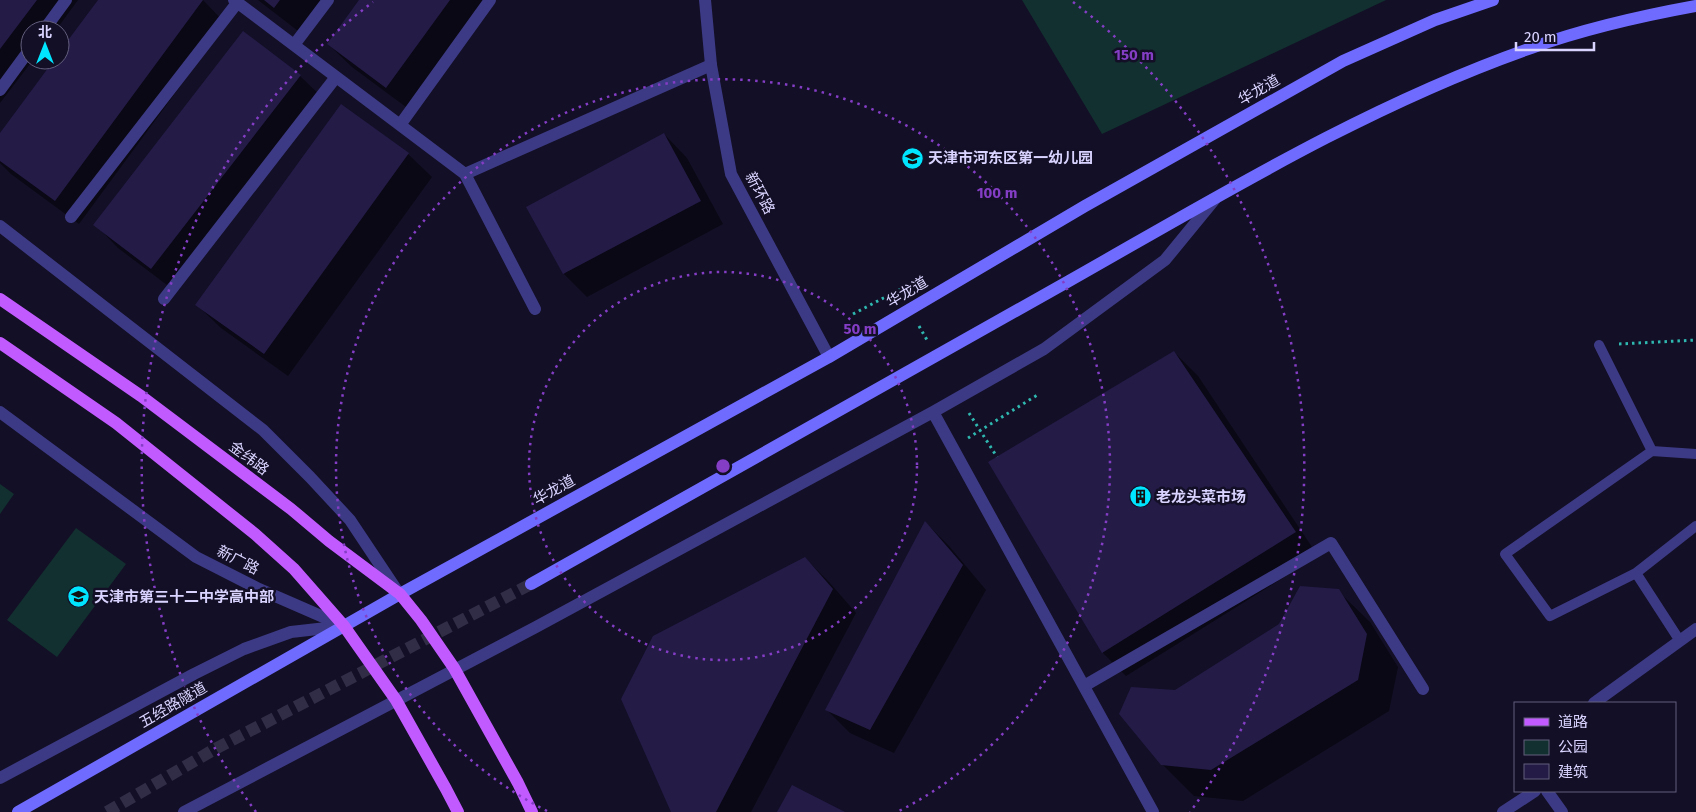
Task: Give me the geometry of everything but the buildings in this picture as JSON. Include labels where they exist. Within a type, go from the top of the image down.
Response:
[{"type":"main road","name":"华龙道","points":[[344,626],[829,357],[1085,206],[1342,61],[1434,20],[1493,0]]},
{"type":"main road","points":[[532,584],[1348,126],[1431,87],[1533,47],[1585,31],[1696,6]]},
{"type":"main road","name":"金纬路","points":[[0,299],[141,396],[400,594],[421,620],[454,668]]},
{"type":"main road","points":[[0,342],[116,423],[255,534],[294,569],[344,626],[396,700],[458,812]]},
{"type":"main road","name":"五经路隧道","points":[[18,812],[344,626]]},
{"type":"main road","points":[[454,668],[518,783],[532,812]]},
{"type":"street","points":[[51,20],[66,0]]},
{"type":"street","points":[[294,45],[328,0]]},
{"type":"street","points":[[400,125],[490,0]]},
{"type":"street","name":"新环路","points":[[705,0],[711,65],[731,174],[829,357]]},
{"type":"street","points":[[71,217],[236,1],[465,174],[536,309]]},
{"type":"street","points":[[0,90],[20,63]]},
{"type":"street","points":[[465,174],[711,65]]},
{"type":"street","points":[[164,299],[336,77]]},
{"type":"street","points":[[184,812],[454,668],[536,627],[933,412],[1044,349],[1164,260],[1215,199]]},
{"type":"street","points":[[0,226],[263,430],[350,520],[400,594]]},
{"type":"street","name":"新广路","points":[[0,412],[196,557],[344,626]]},
{"type":"street","points":[[933,412],[1153,812]]},
{"type":"street","points":[[1084,686],[1332,543],[1422,689]]},
{"type":"street","points":[[0,778],[244,649],[291,632],[344,626]]},
{"type":"street","points":[[1595,702],[1696,629]]},
{"type":"street","points":[[1503,812],[1533,792]]},
{"type":"street","points":[[1548,792],[1562,812]]},
{"type":"lane","points":[[1599,345],[1652,451]]},
{"type":"lane","points":[[1696,454],[1652,451],[1506,554],[1550,616],[1636,573],[1696,526]]},
{"type":"lane","points":[[1636,573],[1680,640]]},
{"type":"path","points":[[853,314],[921,278]]},
{"type":"path","points":[[1599,345],[1696,340]]},
{"type":"path","points":[[952,447],[980,432],[1039,394]]},
{"type":"green space","points":[[1022,0],[1386,0],[1102,134]]},
{"type":"green space","points":[[0,484],[14,494],[0,514]]},
{"type":"green space","points":[[76,528],[126,564],[57,657],[7,620]]},
{"type":"tunnel","points":[[107,812],[215,749],[531,584]]},
{"type":"place","name":"天津市河东区第一幼儿园","points":[[912,158]]},
{"type":"place","name":"老龙头菜市场","points":[[1140,497]]},
{"type":"place","name":"天津市第三十二中学高中部","points":[[78,597]]}]
